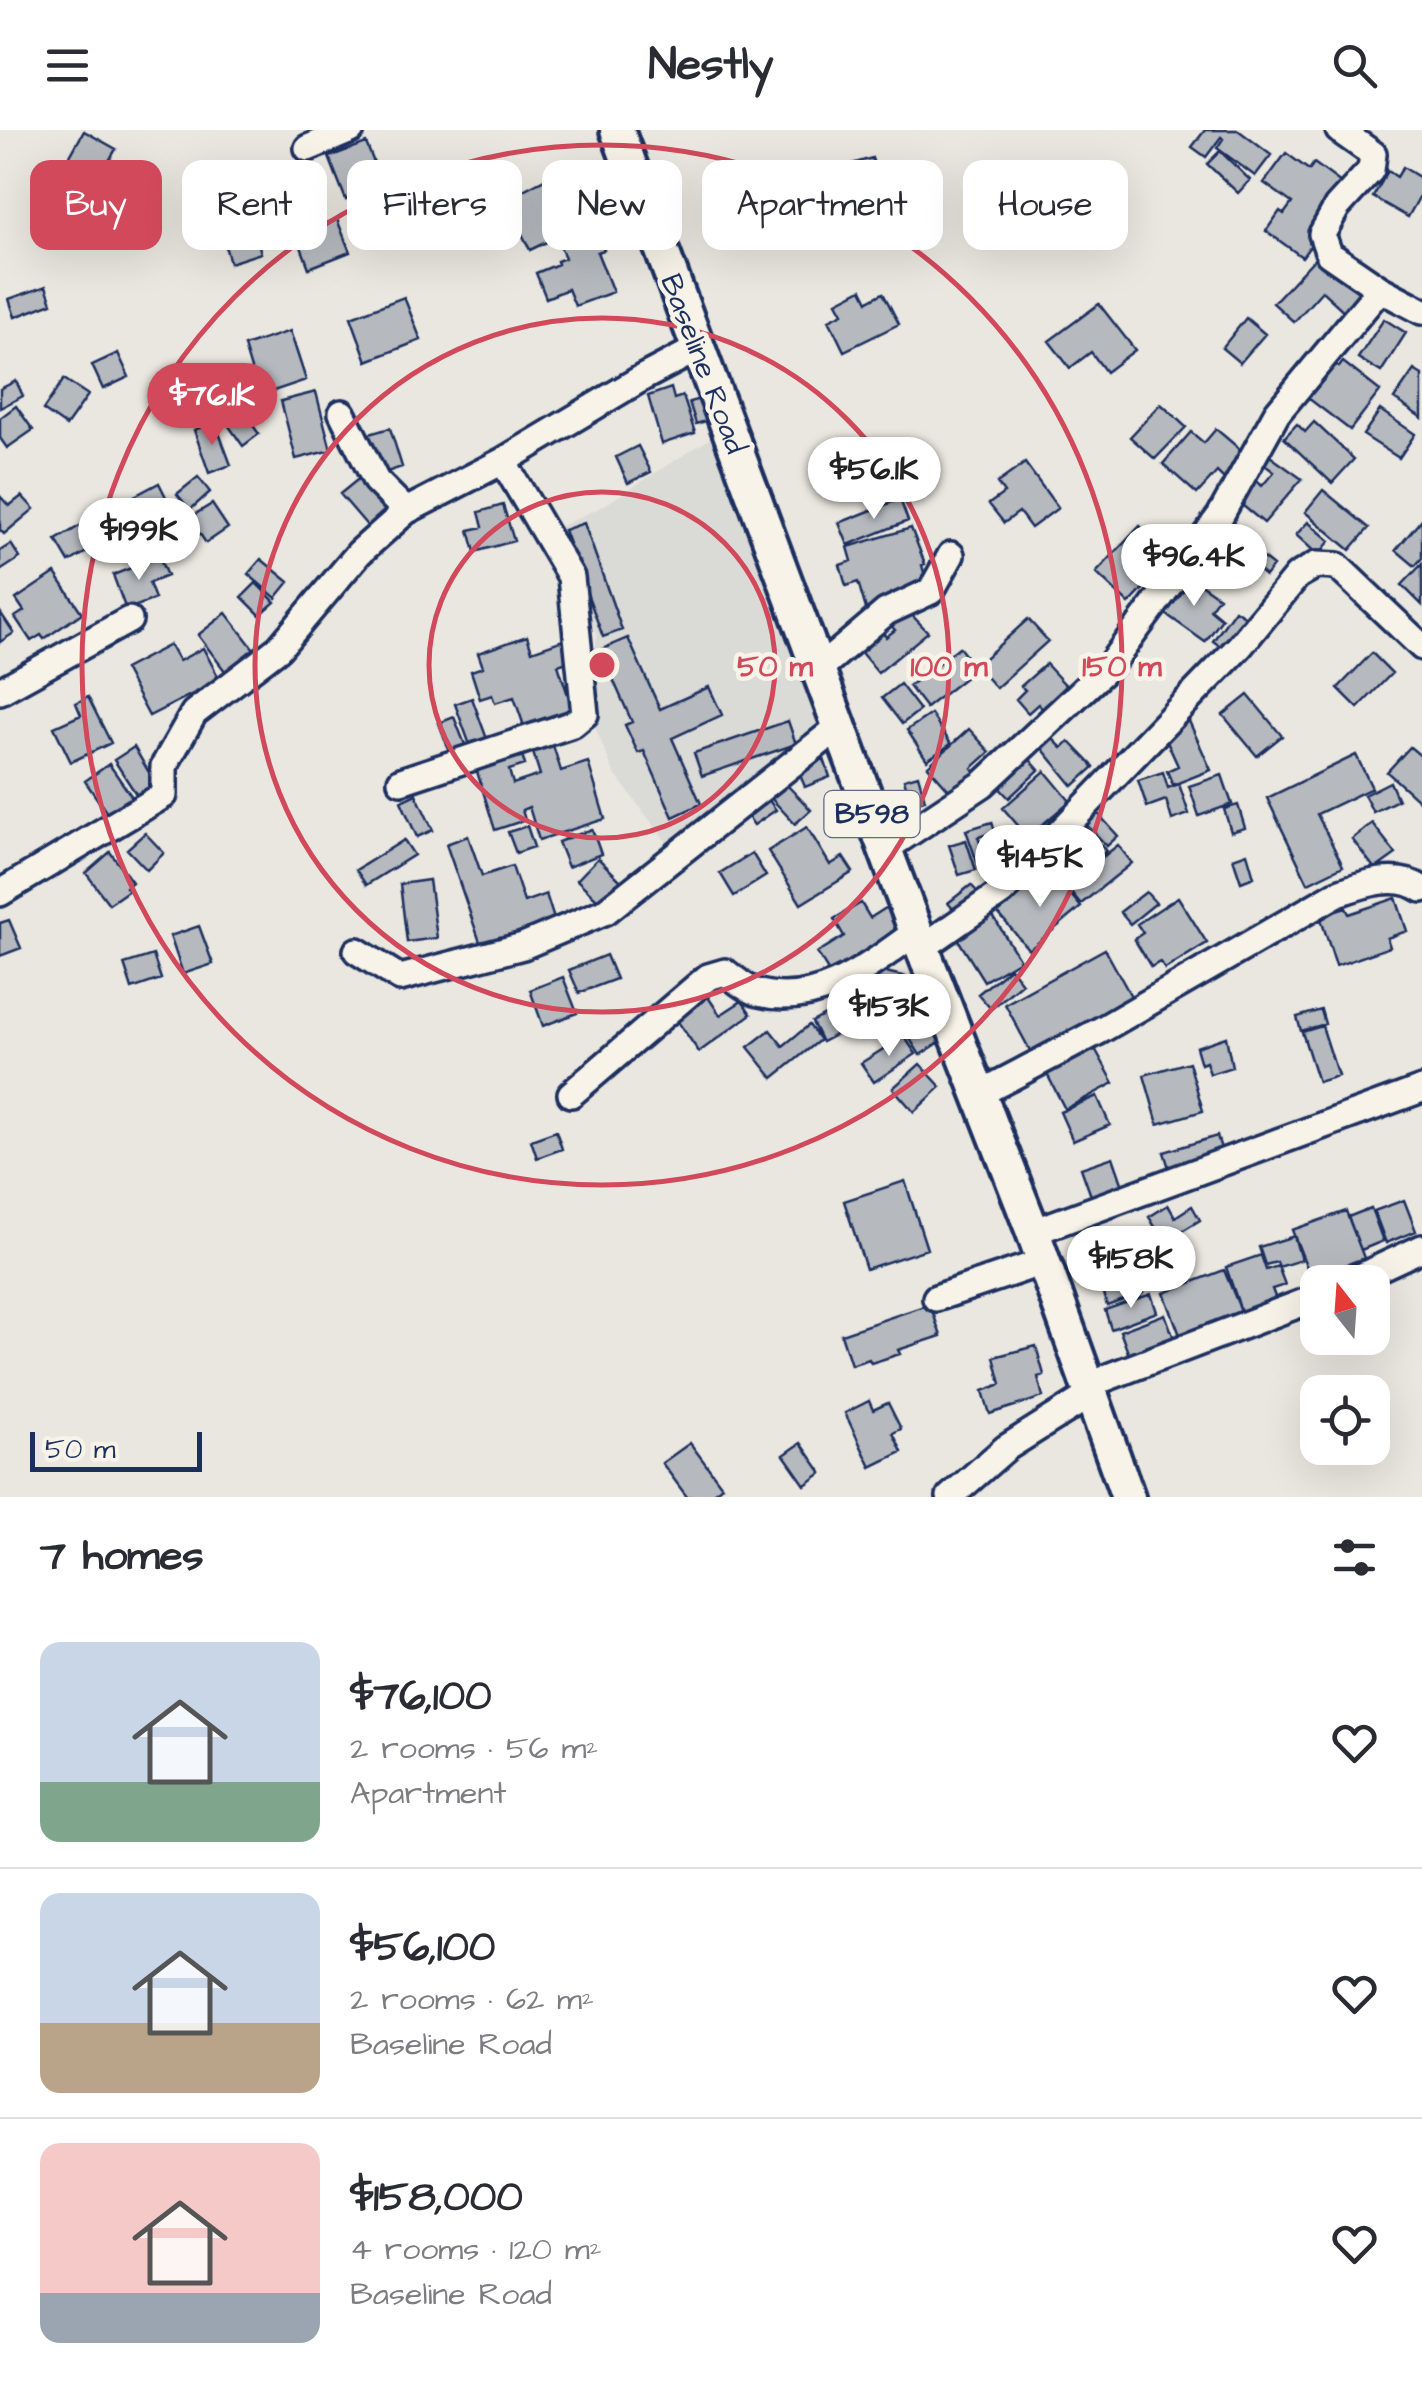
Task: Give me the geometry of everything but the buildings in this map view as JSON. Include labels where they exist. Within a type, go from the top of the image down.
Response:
[{"type":"main road","name":"Baseline Road","points":[[617,130],[696,349],[1038,1247],[1128,1497]]},
{"type":"street","points":[[308,148],[351,130]]},
{"type":"street","points":[[1340,130],[1373,154],[1372,170],[1336,207],[1322,234],[1330,254],[1422,312]]},
{"type":"street","points":[[885,849],[982,784],[1110,664],[1220,516],[1277,413],[1380,289]]},
{"type":"street","points":[[0,893],[164,795],[164,766],[194,713],[279,648],[359,553],[406,511],[696,349]]},
{"type":"street","points":[[342,413],[376,481],[406,511]]},
{"type":"street","points":[[401,782],[574,724],[584,714],[571,577],[503,460]]},
{"type":"street","points":[[819,669],[886,612],[931,591],[951,555]]},
{"type":"street","points":[[571,1094],[708,976],[726,972],[756,993],[797,995],[850,980],[1002,892],[1240,646],[1297,576],[1316,565],[1338,566],[1422,647]]},
{"type":"street","points":[[0,691],[129,620]]},
{"type":"street","points":[[357,951],[400,978],[523,946],[606,911],[840,726]]},
{"type":"street","points":[[979,1094],[1101,1030],[1338,893],[1374,880],[1422,888]]},
{"type":"street","points":[[936,1298],[1038,1247],[1422,1089]]},
{"type":"street","points":[[1386,1265],[1422,1248]]},
{"type":"street","points":[[950,1497],[1006,1448],[1089,1390],[1300,1304]]},
{"type":"shaded area","points":[[717,434],[824,722],[668,844],[614,773],[593,722],[597,636],[559,527],[603,506]]}]
